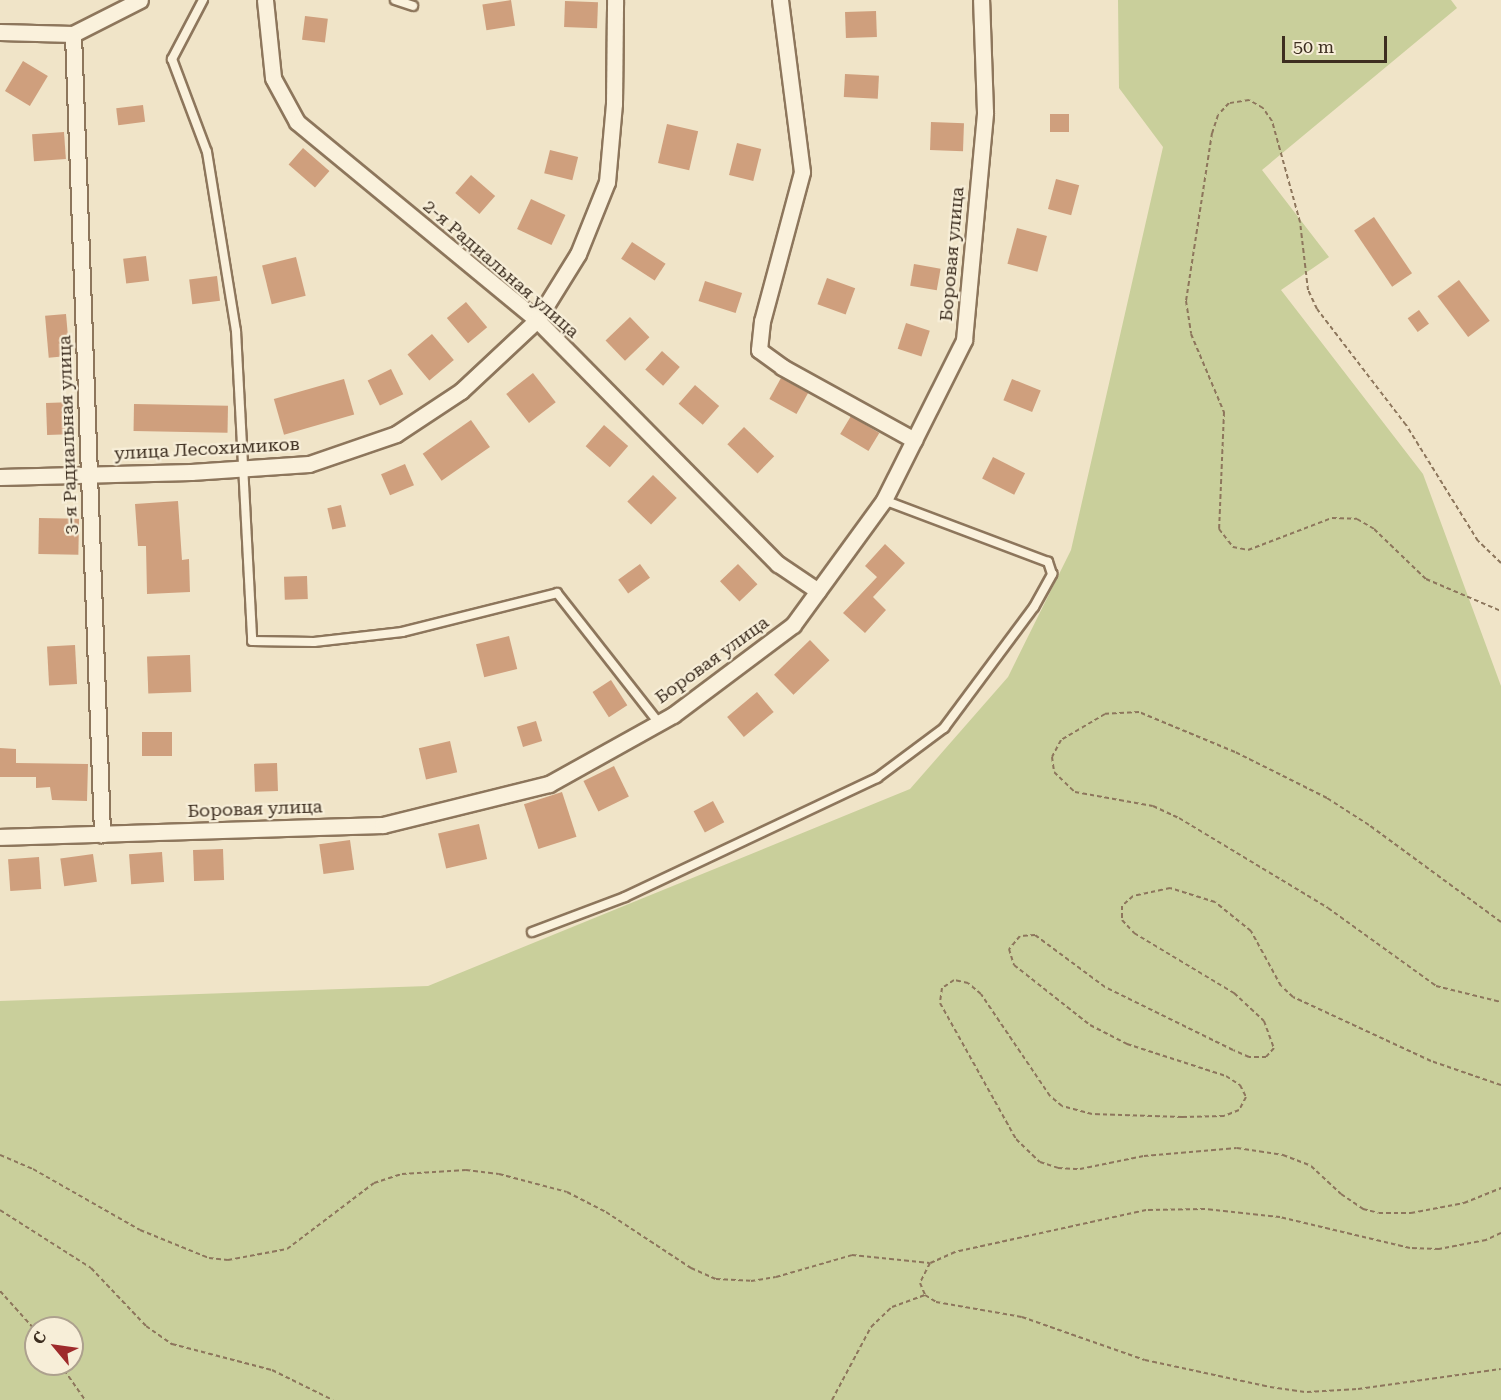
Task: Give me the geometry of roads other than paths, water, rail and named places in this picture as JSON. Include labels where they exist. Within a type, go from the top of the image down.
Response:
[{"type":"street","points":[[0,32],[73,34],[140,0]]},
{"type":"street","name":"2-я Радиальная улица","points":[[265,0],[273,78],[297,122],[537,320],[777,564],[818,591]]},
{"type":"street","name":"улица Лесохимиков","points":[[0,477],[309,464],[396,434],[461,391],[537,320],[578,254],[607,182],[614,104],[615,0]]},
{"type":"street","points":[[780,0],[802,172],[762,321],[759,350],[782,367],[914,440]]},
{"type":"street","name":"Боровая улица","points":[[0,837],[383,825],[549,783],[659,723],[793,625],[884,500],[964,340],[985,112],[981,0]]},
{"type":"street","name":"3-я Радиальная улица","points":[[73,34],[102,834]]},
{"type":"lane","points":[[204,0],[172,59],[207,152],[220,218],[236,331],[245,468],[252,641],[314,642],[402,632],[557,593],[659,723]]},
{"type":"lane","points":[[395,0],[413,6]]},
{"type":"lane","points":[[532,932],[625,897],[877,778],[944,728],[1034,607],[1052,574],[1048,562],[884,500]]}]
